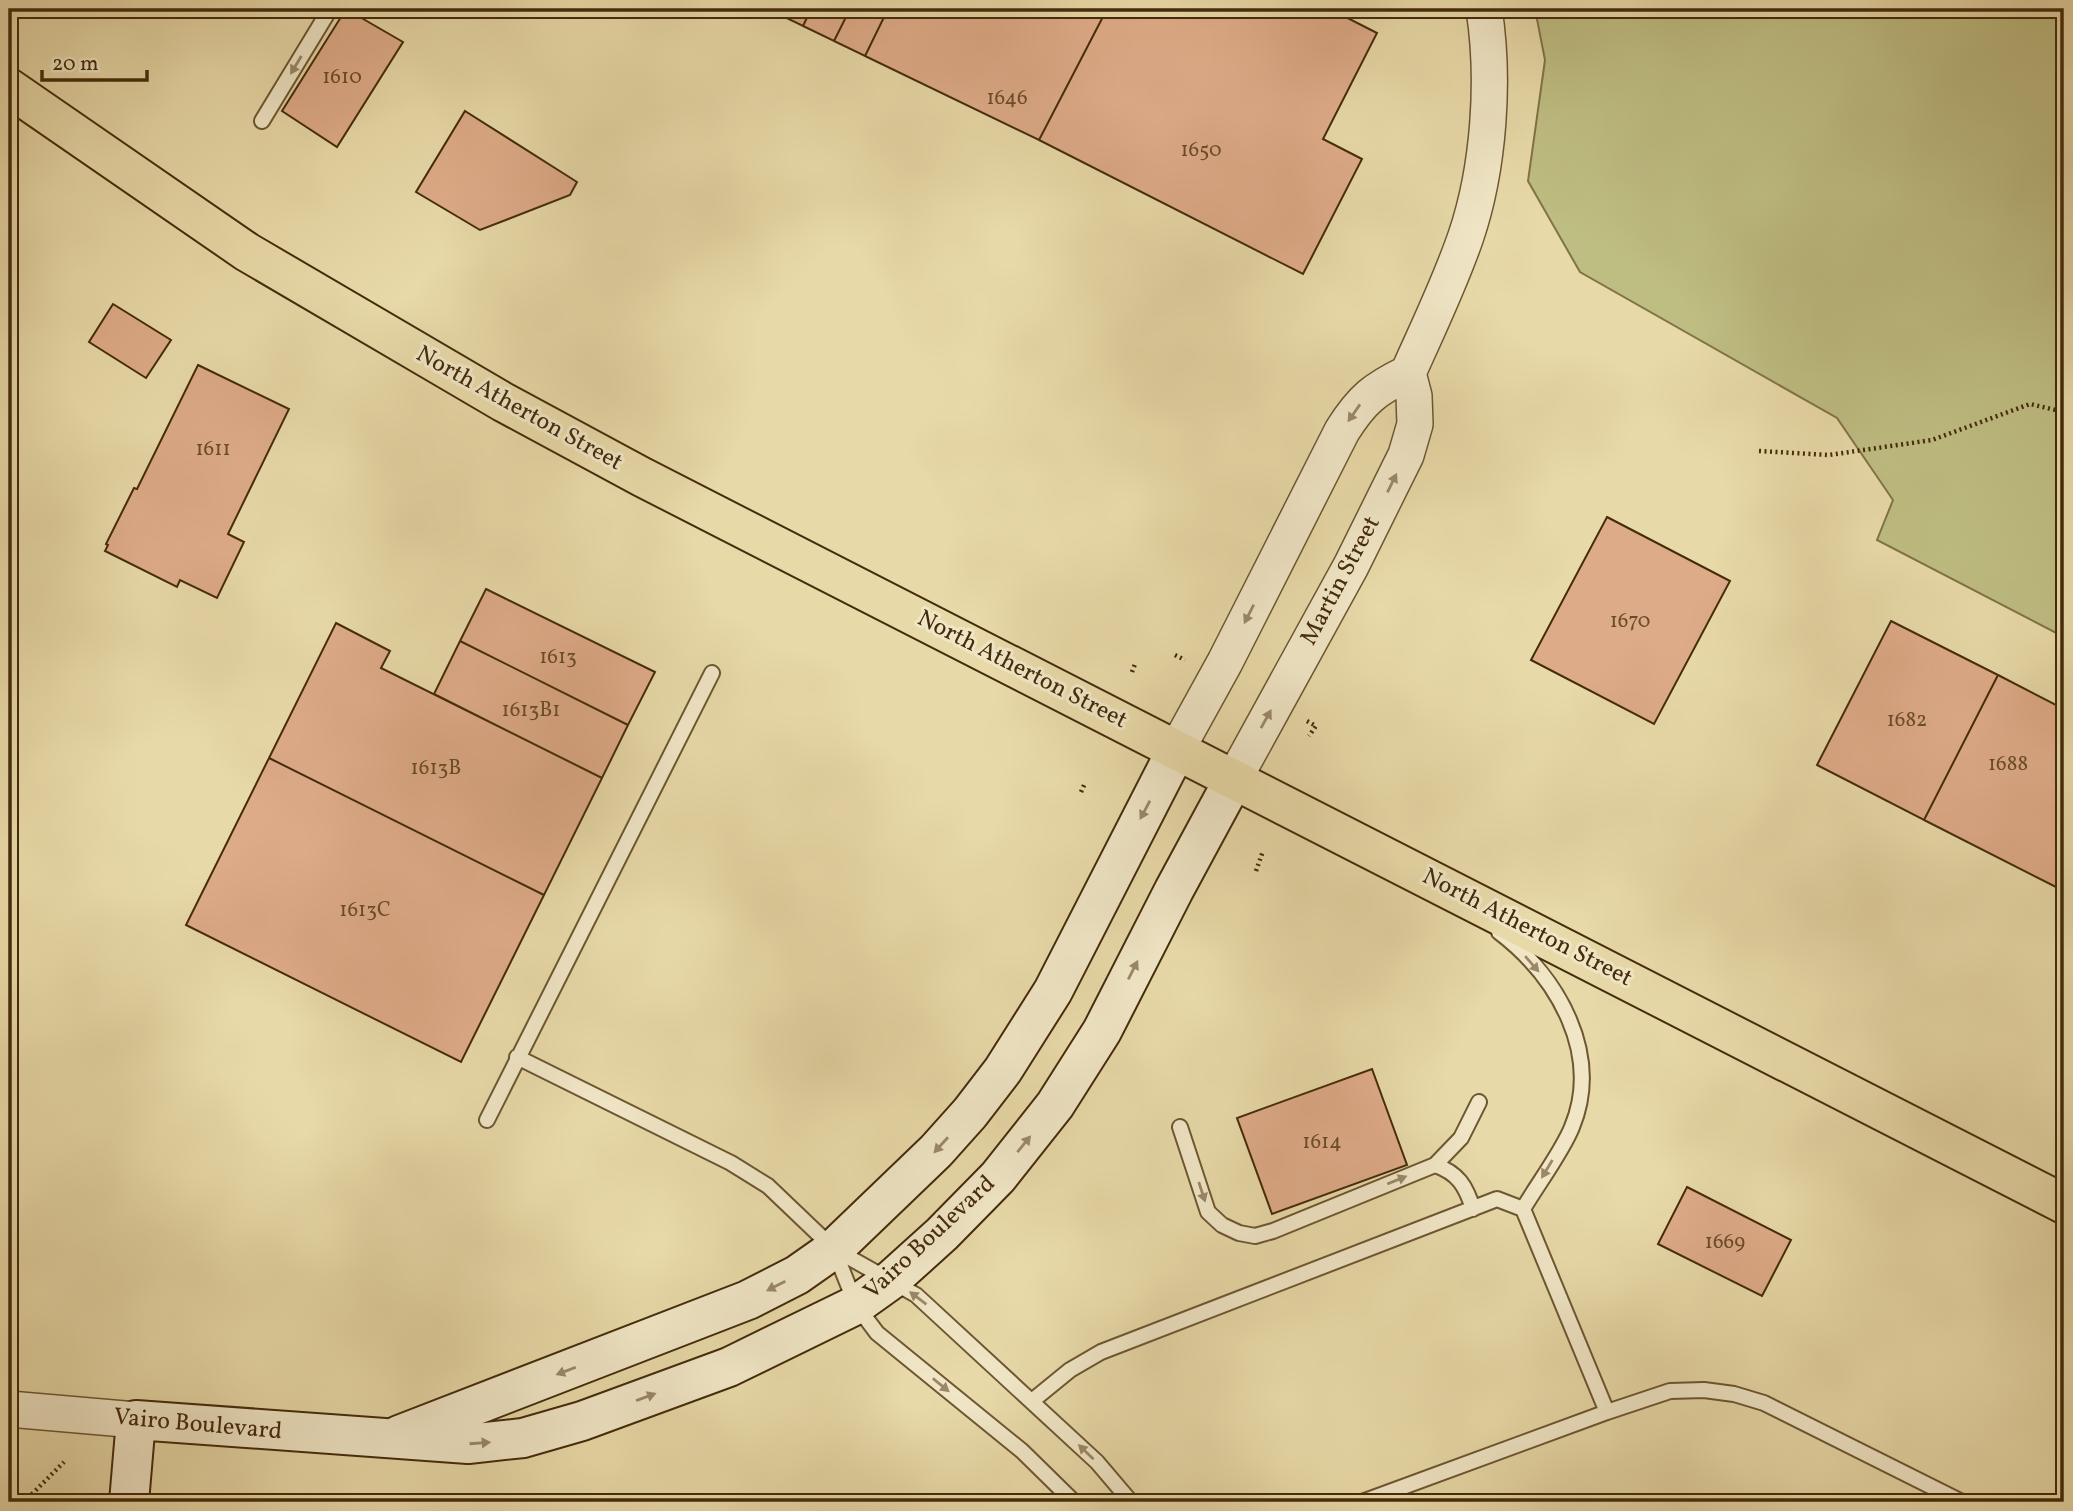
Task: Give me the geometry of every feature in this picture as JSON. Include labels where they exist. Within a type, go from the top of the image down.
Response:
[{"type":"main road","name":"North Atherton Street","points":[[9,88],[247,252],[503,402],[642,477],[2064,1203]]},
{"type":"main road","name":"Vairo Boulevard","points":[[387,1440],[748,1300],[797,1275],[834,1249],[936,1151],[1003,1070],[1053,991],[1177,749]]},
{"type":"main road","name":"Vairo Boulevard","points":[[136,1420],[387,1440],[468,1444],[497,1442],[582,1421],[729,1367],[856,1305],[891,1280],[942,1234],[998,1177],[1055,1105],[1102,1031],[1234,779]]},
{"type":"main road","points":[[129,1502],[136,1420]]},
{"type":"street","points":[[1177,749],[1225,662],[1342,431],[1359,404],[1384,384],[1408,373],[1466,235],[1480,183],[1488,94],[1484,9]]},
{"type":"street","name":"Martin Street","points":[[1234,779],[1351,566],[1406,455],[1415,424],[1414,396],[1408,373]]},
{"type":"street","name":"Vairo Boulevard","points":[[9,1409],[136,1420]]},
{"type":"lane","points":[[262,121],[330,9]]},
{"type":"lane","points":[[487,1120],[712,673]]},
{"type":"lane","points":[[1423,874],[1503,935],[1527,958],[1560,999],[1582,1055],[1580,1104],[1572,1129],[1523,1209]]},
{"type":"lane","points":[[517,1057],[731,1163],[768,1186],[834,1249],[916,1295],[1097,1462],[1131,1502]]},
{"type":"lane","points":[[1181,1127],[1208,1212],[1222,1225],[1239,1233],[1255,1236],[1434,1165],[1461,1138],[1471,1123],[1479,1101]]},
{"type":"lane","points":[[1434,1165],[1447,1169],[1459,1178],[1468,1190],[1473,1209]]},
{"type":"lane","points":[[1032,1401],[1070,1370],[1101,1352],[1497,1199],[1523,1209],[1607,1412]]},
{"type":"lane","points":[[834,1249],[856,1305],[877,1333],[1022,1451],[1074,1502]]},
{"type":"lane","points":[[1362,1502],[1670,1391],[1704,1390],[1734,1394],[1764,1403],[1962,1502]]},
{"type":"path","points":[[1759,451],[1829,455],[1932,440],[2030,404],[2064,412]]},
{"type":"path","points":[[1175,655],[1185,660]]},
{"type":"path","points":[[1132,672],[1135,664]]},
{"type":"path","points":[[1308,736],[1316,726]]},
{"type":"path","points":[[1081,792],[1085,783]]},
{"type":"path","points":[[1256,871],[1263,851]]},
{"type":"path","points":[[24,1502],[64,1462]]},
{"type":"shaded area","points":[[1535,9],[2064,9],[2064,637],[1877,540],[1893,500],[1837,418],[1580,272],[1528,181],[1545,60]]},
{"type":"building","points":[[346,9],[403,42],[337,147],[282,111]]},
{"type":"building","points":[[811,9],[803,26],[772,11]]},
{"type":"building","points":[[811,9],[850,9],[834,41],[803,26]]},
{"type":"building","points":[[850,9],[888,9],[865,56],[834,41]]},
{"type":"building","points":[[888,9],[1107,9],[1039,140],[865,56]]},
{"type":"building","points":[[1107,9],[1330,9],[1377,33],[1323,139],[1362,159],[1303,274],[1039,140]]},
{"type":"building","points":[[465,111],[577,182],[570,195],[480,230],[416,192]]},
{"type":"building","points":[[113,304],[171,340],[146,378],[89,342]]},
{"type":"building","points":[[198,365],[289,409],[228,534],[244,542],[217,598],[180,580],[177,587],[105,551],[134,488],[137,489]]},
{"type":"building","points":[[1607,517],[1730,581],[1654,724],[1531,660]]},
{"type":"building","points":[[486,589],[655,672],[628,725],[460,641]]},
{"type":"building","points":[[1891,621],[1998,675],[1924,820],[1817,765]]},
{"type":"building","points":[[336,623],[390,651],[381,668],[602,778],[544,895],[269,758]]},
{"type":"building","points":[[460,641],[628,725],[602,778],[434,694]]},
{"type":"building","points":[[1998,675],[2064,709],[2064,891],[1924,820]]},
{"type":"building","points":[[269,758],[544,895],[461,1062],[186,925]]},
{"type":"building","points":[[1372,1069],[1407,1165],[1272,1214],[1237,1118]]},
{"type":"building","points":[[1687,1187],[1791,1240],[1762,1296],[1658,1244]]}]
